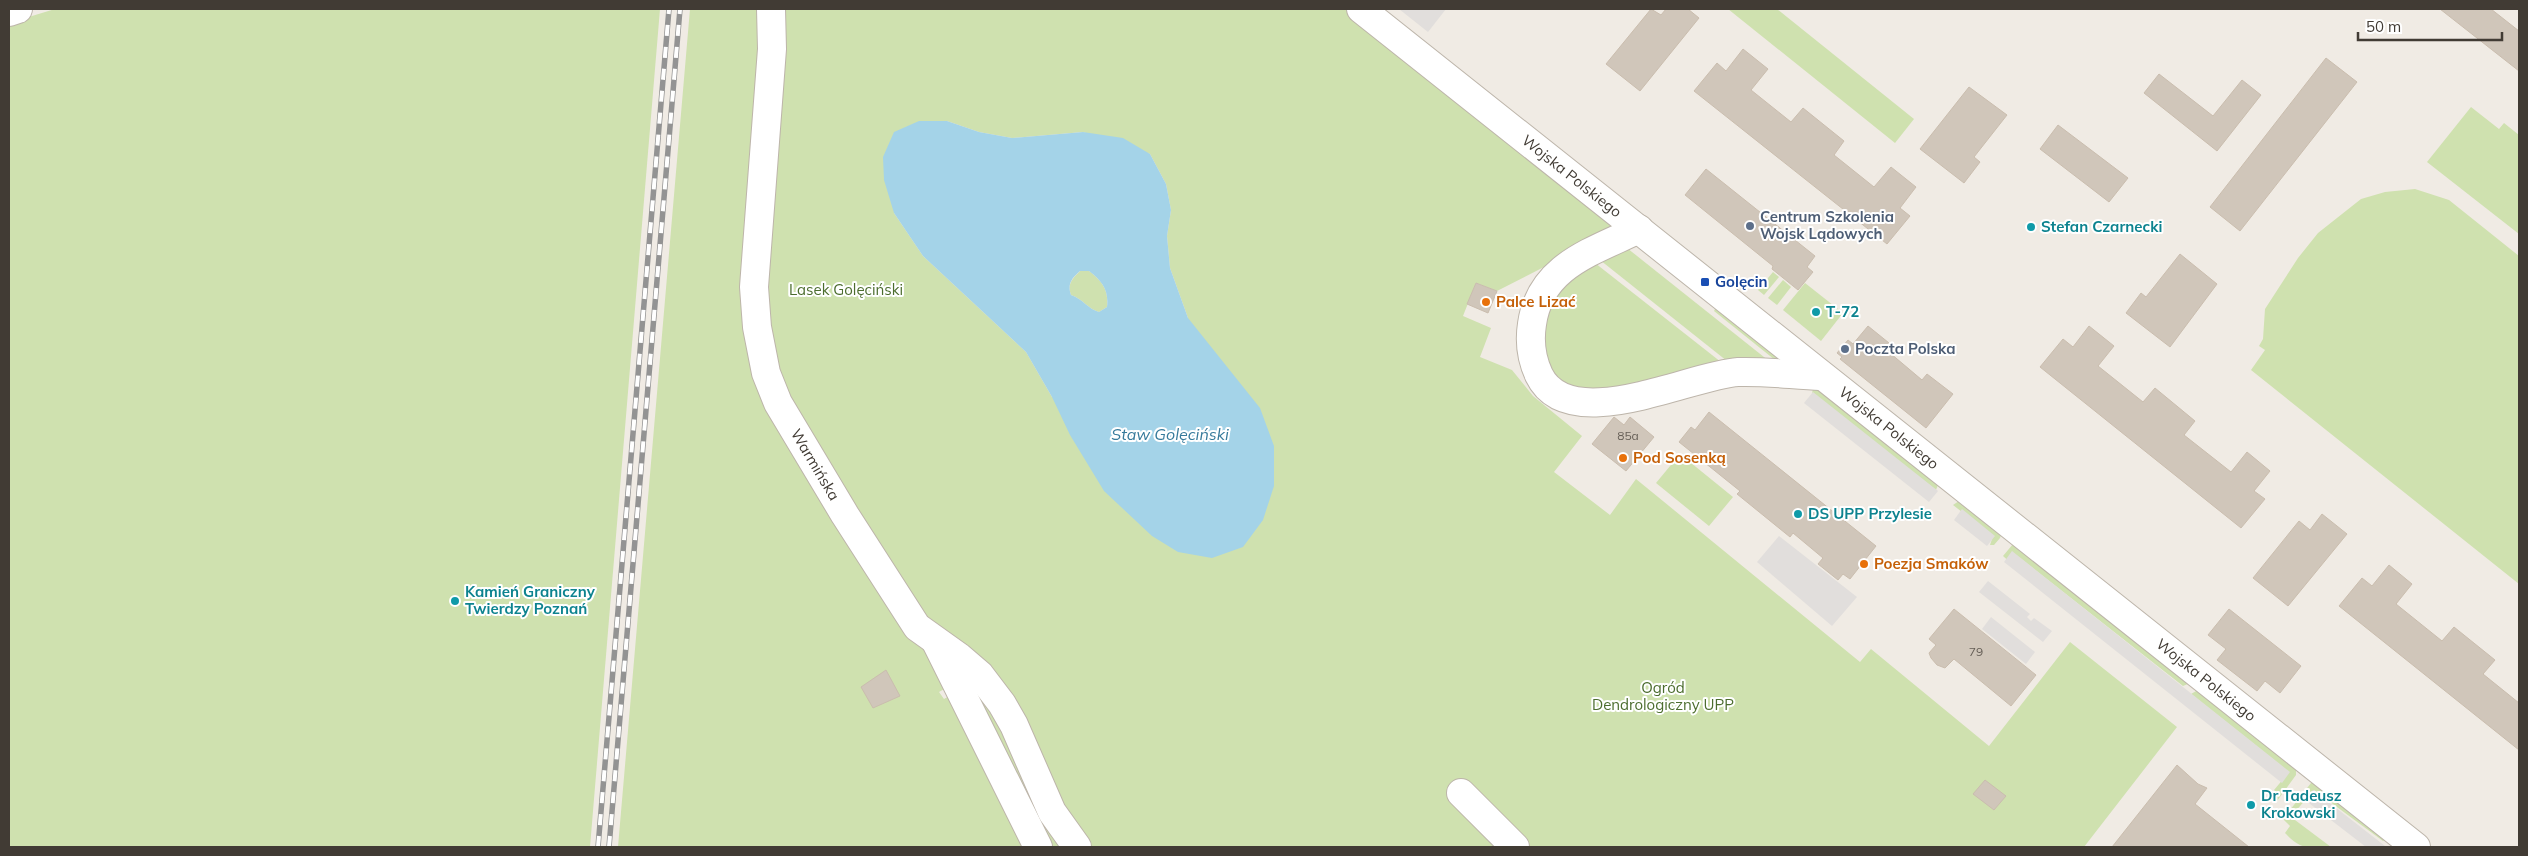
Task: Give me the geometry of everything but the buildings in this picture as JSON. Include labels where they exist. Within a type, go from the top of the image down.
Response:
[{"type":"street","points":[[9,12],[18,9]]},
{"type":"street","name":"Warmińska","points":[[771,9],[772,48],[754,287],[757,327],[766,373],[778,403],[845,515],[917,627],[959,656],[980,675],[1002,704],[1014,725],[1052,812],[1077,847]]},
{"type":"street","name":"Wojska Polskiego","points":[[1361,9],[2416,847]]},
{"type":"street","points":[[1639,229],[1563,268],[1548,282],[1541,293],[1532,323],[1530,342],[1532,360],[1543,384],[1558,396],[1576,401],[1600,402],[1641,396],[1737,372],[1821,376]]},
{"type":"street","points":[[936,641],[1038,847]]},
{"type":"street","points":[[1461,792],[1515,847]]},
{"type":"green space","points":[[55,9],[660,9],[590,847],[9,847],[9,23]]},
{"type":"green space","points":[[690,9],[762,9],[751,338],[923,642],[946,688],[939,692],[944,699],[951,695],[1027,847],[618,847]]},
{"type":"green space","points":[[779,9],[1345,9],[1620,228],[1497,291],[1476,283],[1463,316],[1491,328],[1480,357],[1512,370],[1533,396],[1582,436],[1554,472],[1610,515],[1636,479],[1860,662],[1871,649],[1989,746],[2070,642],[2177,727],[2084,847],[1085,847],[1018,723],[930,632],[782,400],[761,267]],"holes":[[[947,121],[979,132],[1012,138],[1083,132],[1150,154],[1166,184],[1171,210],[1167,236],[1170,268],[1188,318],[1052,397],[1026,352],[923,256],[894,213]]]},
{"type":"green space","points":[[1728,9],[1777,9],[1914,119],[1895,143]]},
{"type":"green space","points":[[2471,107],[2499,129],[2504,123],[2519,135],[2519,234],[2427,162]]},
{"type":"green space","points":[[2415,189],[2449,200],[2519,256],[2519,584],[2251,370],[2265,350],[2259,346],[2263,339],[2265,309],[2298,258],[2318,233],[2361,199],[2385,192]]},
{"type":"green space","points":[[1627,248],[1774,365],[1732,365],[1600,260]]},
{"type":"green space","points":[[1595,263],[1726,366],[1589,392],[1556,379],[1543,357],[1541,327],[1557,287]]},
{"type":"green space","points":[[1080,271],[1089,271],[1104,286],[1107,296],[1107,307],[1099,312],[1071,295],[1071,282]]},
{"type":"green space","points":[[1773,272],[1779,277],[1764,295],[1758,290]]},
{"type":"green space","points":[[1783,280],[1791,287],[1777,305],[1768,298]]},
{"type":"green space","points":[[1805,283],[1843,313],[1821,341],[1783,310]]},
{"type":"green space","points":[[1717,305],[1772,348],[1782,362],[1780,364],[1714,311]]},
{"type":"green space","points":[[1813,388],[1819,388],[1939,482],[1936,490],[1812,394]]},
{"type":"green space","points":[[1680,454],[1733,497],[1709,526],[1656,483]]},
{"type":"green space","points":[[1959,501],[1967,505],[2002,533],[1994,545],[1990,545],[1993,536],[1953,505]]},
{"type":"green space","points":[[2013,544],[2020,547],[2190,683],[2183,686],[2020,558],[2012,564],[2003,556]]},
{"type":"green space","points":[[955,660],[968,671],[1070,847],[1049,847]]},
{"type":"green space","points":[[2198,690],[2296,767],[2296,775],[2277,801],[2272,796],[2276,792],[2274,790],[2289,772],[2191,694]]},
{"type":"green space","points":[[2311,783],[2316,783],[2387,838],[2383,841],[2314,790],[2294,813],[2290,810]]},
{"type":"green space","points":[[2287,814],[2331,847],[2305,847],[2296,843],[2285,833],[2290,826],[2283,819]]},
{"type":"shaded area","points":[[1399,9],[1446,9],[1428,32]]},
{"type":"shaded area","points":[[1813,392],[1938,491],[1929,502],[1804,403]]},
{"type":"shaded area","points":[[1962,509],[1995,536],[1987,546],[1954,520]]},
{"type":"shaded area","points":[[1779,536],[1857,597],[1832,626],[1757,562]]},
{"type":"shaded area","points":[[2012,551],[2290,772],[2282,783],[2004,562]]},
{"type":"shaded area","points":[[1988,581],[2030,614],[2027,617],[2031,621],[2034,618],[2052,631],[2043,642],[1979,592]]},
{"type":"shaded area","points":[[1991,617],[2035,652],[2026,664],[1982,629]]},
{"type":"shaded area","points":[[2313,790],[2385,847],[2366,847],[2305,800]]},
{"type":"water","name":"Staw Golęciński","points":[[919,121],[947,121],[979,132],[1012,138],[1083,132],[1123,138],[1150,154],[1166,184],[1171,210],[1167,236],[1170,268],[1188,318],[1260,408],[1274,446],[1274,486],[1263,520],[1243,547],[1212,558],[1178,552],[1152,536],[1104,491],[1070,435],[1052,397],[1026,352],[923,256],[894,213],[884,180],[883,157],[894,132]],"holes":[[[1080,271],[1089,271],[1098,278],[1106,291],[1107,307],[1099,312],[1071,295],[1070,291],[1070,284],[1075,276]]]},
{"type":"railway","points":[[598,847],[669,9]]},
{"type":"railway","points":[[609,847],[680,9]]},
{"type":"place","name":"Centrum Szkolenia Wojsk Lądowych","points":[[1750,226]]},
{"type":"place","name":"Stefan Czarnecki","points":[[2031,227]]},
{"type":"place","name":"Golęcin","points":[[1705,282]]},
{"type":"place","name":"Palce Lizać","points":[[1486,302]]},
{"type":"place","name":"T-72","points":[[1816,312]]},
{"type":"place","name":"Poczta Polska","points":[[1845,349]]},
{"type":"place","name":"Pod Sosenką","points":[[1623,458]]},
{"type":"place","name":"DS UPP Przylesie","points":[[1798,514]]},
{"type":"place","name":"Poezja Smaków","points":[[1864,564]]},
{"type":"place","name":"Kamień Graniczny Twierdzy Poznań","points":[[455,601]]},
{"type":"place","name":"Dr Tadeusz Krokowski","points":[[2251,805]]},
{"type":"park label","name":"Lasek Golęciński","points":[[846,290]]},
{"type":"park label","name":"Ogród Dendrologiczny UPP","points":[[1663,696]]}]
